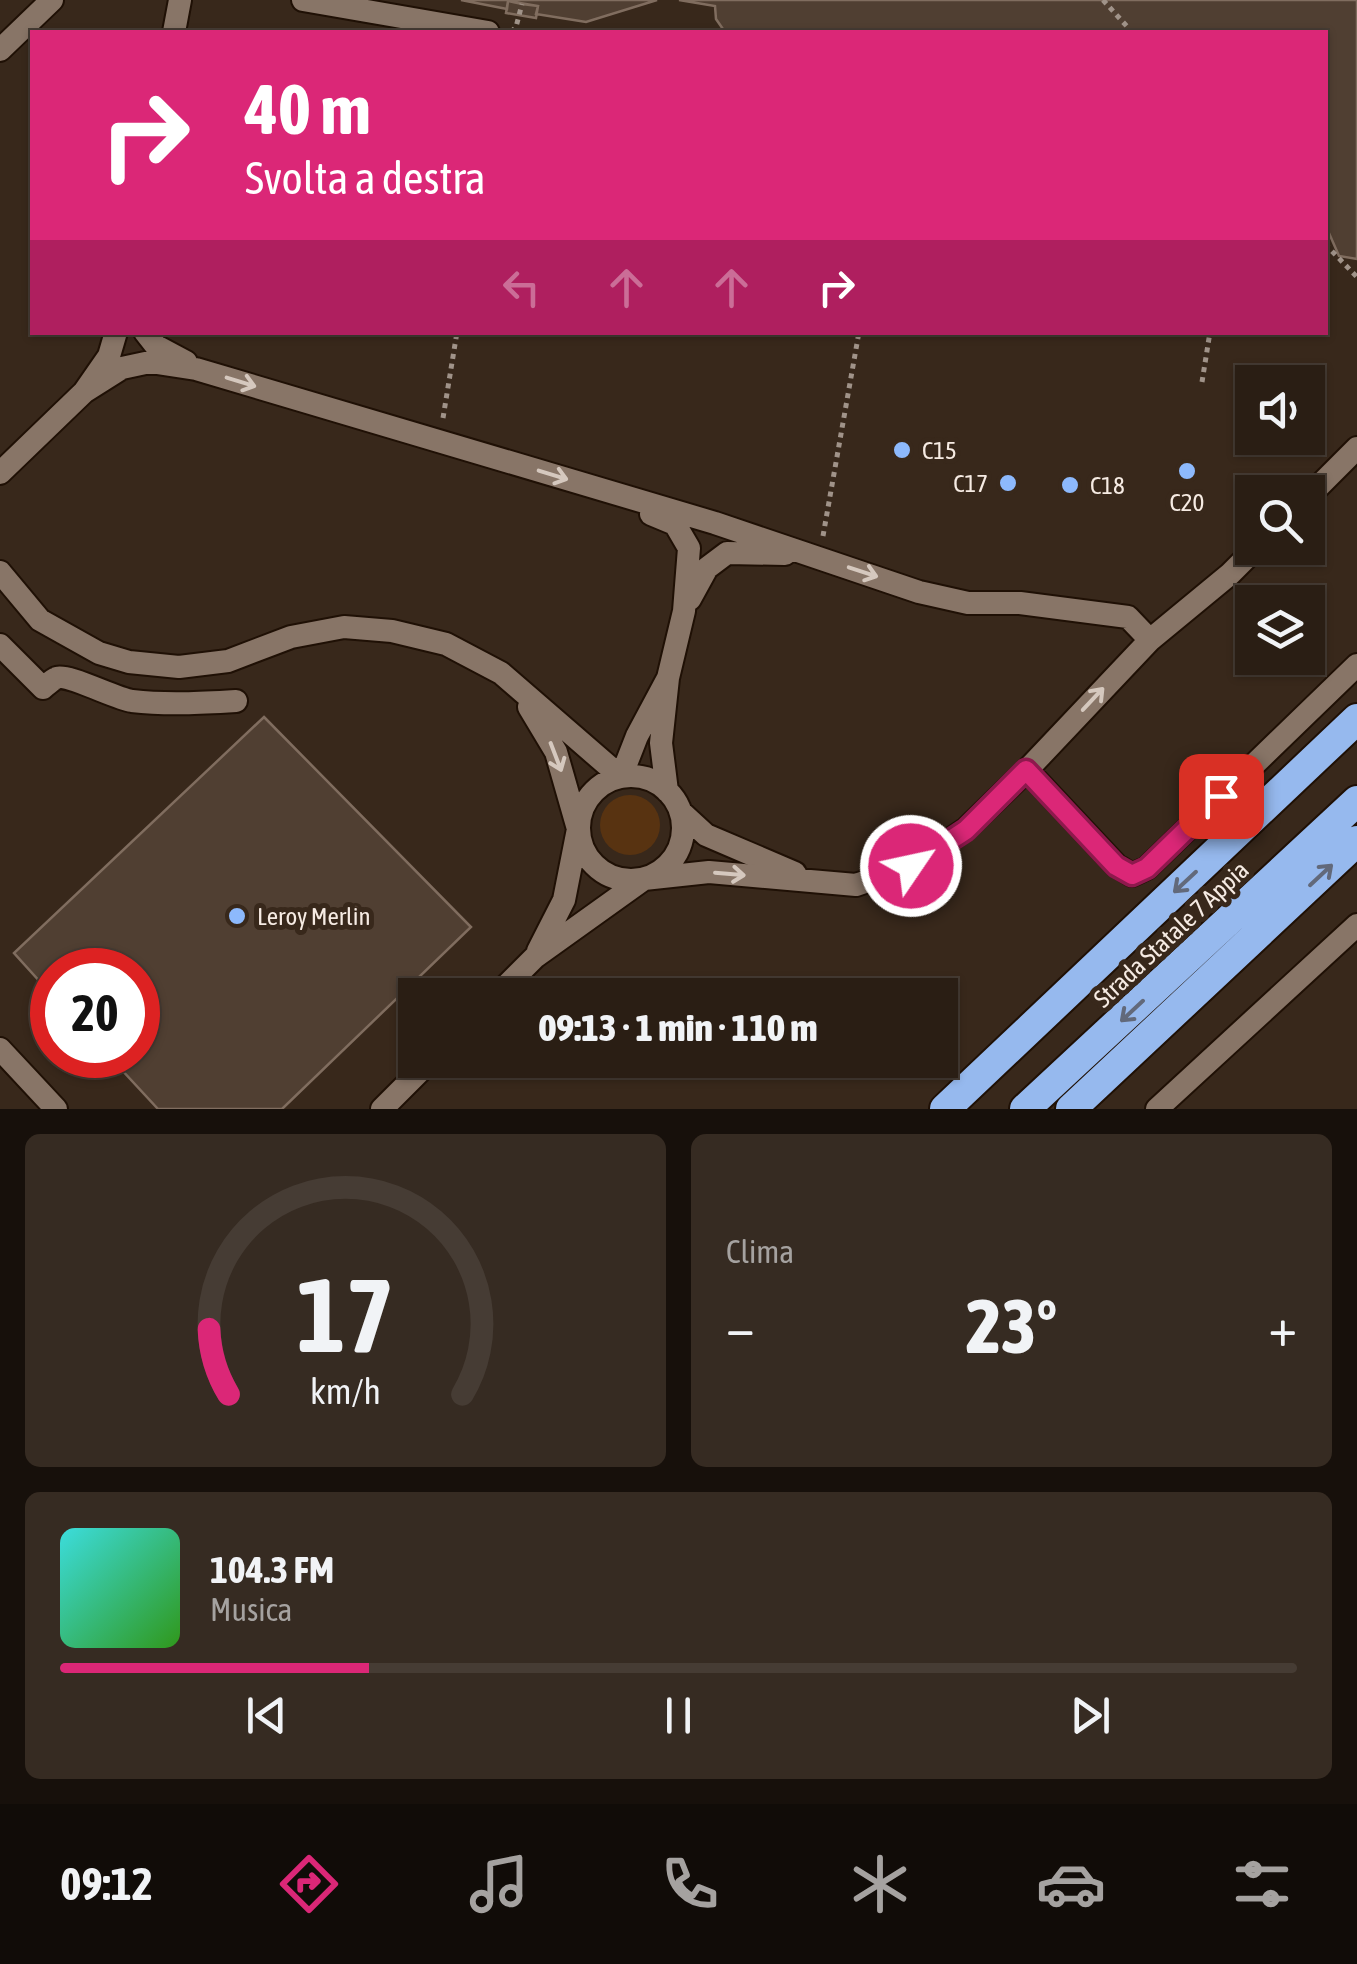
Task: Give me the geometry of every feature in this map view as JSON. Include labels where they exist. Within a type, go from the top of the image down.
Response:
[{"type":"highway","points":[[945,1109],[1357,719]]},
{"type":"highway","name":"Strada Statale 7 Appia","points":[[1025,1109],[1357,802]]},
{"type":"highway","points":[[1072,1109],[1357,842]]},
{"type":"street","points":[[0,50],[52,0]]},
{"type":"street","points":[[174,30],[180,0]]},
{"type":"street","points":[[303,0],[476,30]]},
{"type":"street","points":[[0,473],[84,392],[109,356],[115,335]]},
{"type":"street","points":[[147,335],[156,346],[196,368]]},
{"type":"street","points":[[84,392],[122,368],[150,362],[196,368],[715,523],[919,592],[968,603],[1020,603],[1128,617],[1150,640]]},
{"type":"street","points":[[1325,480],[1357,448]]},
{"type":"street","points":[[594,488],[675,524],[689,548],[684,611],[668,678],[661,743],[667,791]]},
{"type":"street","points":[[684,611],[707,568],[727,554],[810,557]]},
{"type":"street","points":[[520,691],[556,752],[581,844],[598,870],[612,878],[628,880],[710,872],[856,886],[911,866],[966,830],[1150,640],[1239,565]]},
{"type":"street","points":[[0,572],[40,620],[100,654],[129,662],[178,667],[228,661],[291,637],[344,628],[392,632],[446,644],[501,672],[620,777]]},
{"type":"street","points":[[0,645],[44,688],[56,678],[66,676],[100,692],[130,700],[188,704],[236,701]]},
{"type":"street","points":[[1026,770],[1116,866],[1132,875],[1147,868],[1357,665]]},
{"type":"street","points":[[620,777],[668,678]]},
{"type":"street","points":[[535,956],[564,900],[582,811],[590,795],[620,777],[653,781],[706,835],[817,882]]},
{"type":"street","points":[[513,978],[535,956],[672,861],[683,829],[680,812]]},
{"type":"street","points":[[1157,1109],[1357,926]]},
{"type":"street","points":[[0,1048],[56,1109]]},
{"type":"street","points":[[382,1109],[413,1078]]},
{"type":"path","points":[[1103,0],[1130,30]]},
{"type":"path","points":[[513,30],[522,4]]},
{"type":"path","points":[[1328,247],[1357,277]]},
{"type":"path","points":[[439,442],[457,335]]},
{"type":"path","points":[[810,557],[826,525],[859,335]]},
{"type":"path","points":[[1202,382],[1210,335]]},
{"type":"shaded area","points":[[630,795],[651,804],[660,825],[651,846],[630,855],[609,846],[600,825],[609,804]]},
{"type":"building","points":[[461,0],[657,0],[586,22],[536,14],[538,6],[508,1],[507,9]]},
{"type":"building","points":[[679,0],[1357,0],[1357,259],[1339,256],[1328,231],[1328,30],[724,30],[716,19],[715,6]]},
{"type":"building","points":[[508,1],[538,6],[536,18],[506,13]]},
{"type":"building","points":[[264,717],[471,927],[418,978],[398,978],[398,997],[282,1109],[158,1109],[129,1078],[160,1078],[160,948],[30,948],[30,971],[14,953]]},
{"type":"place","name":"C15","points":[[902,450]]},
{"type":"place","name":"C20","points":[[1187,471]]},
{"type":"place","name":"C17","points":[[1008,483]]},
{"type":"place","name":"C18","points":[[1070,485]]},
{"type":"place","name":"Leroy Merlin","points":[[237,916]]},
{"type":"route","points":[[911,866],[966,830],[1026,770],[1116,866],[1132,875],[1147,868],[1221,796]]}]
